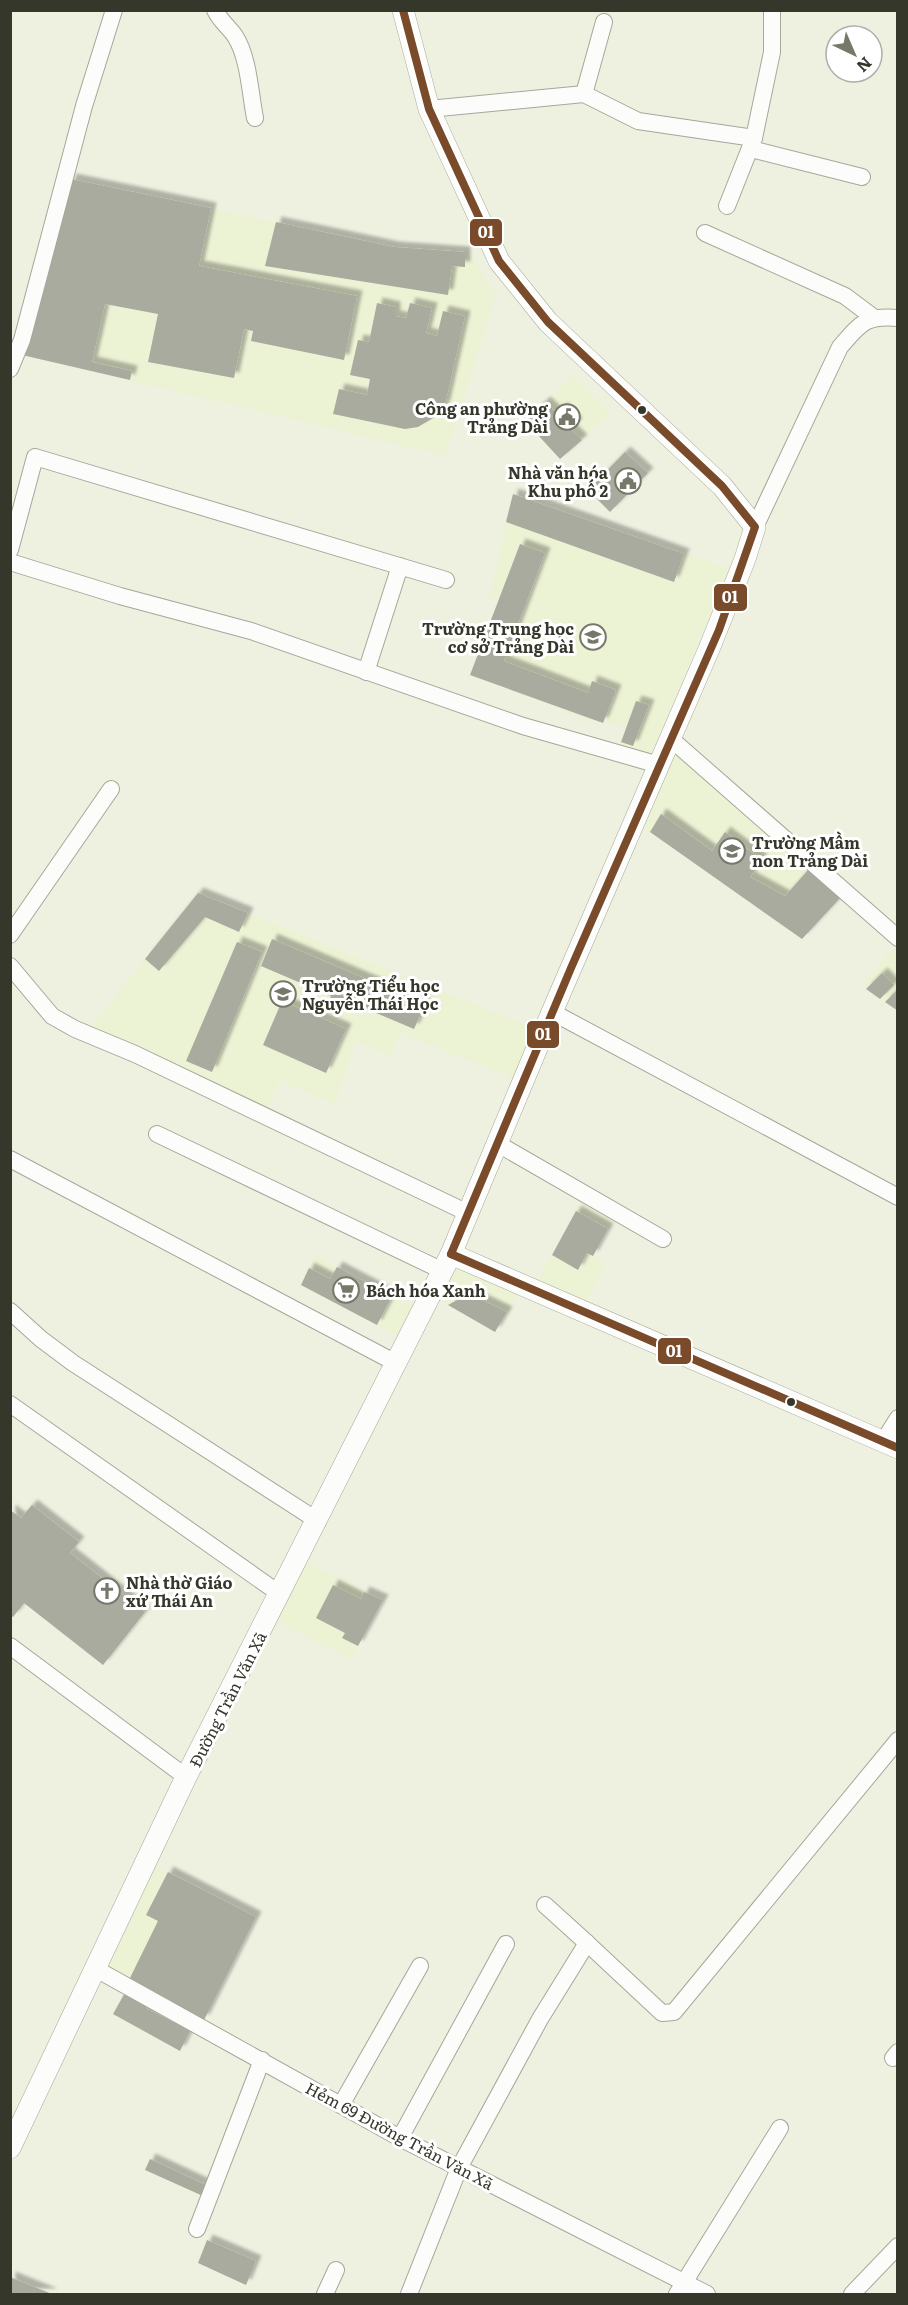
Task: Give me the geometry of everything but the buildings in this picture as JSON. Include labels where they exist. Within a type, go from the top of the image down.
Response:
[{"type":"street","points":[[11,366],[22,340],[84,106],[114,10]]},
{"type":"street","points":[[216,10],[220,20],[235,36],[241,52],[255,118]]},
{"type":"street","points":[[404,10],[429,109],[499,261],[548,322],[722,486],[755,527],[840,347],[858,327],[873,317]]},
{"type":"street","points":[[727,206],[753,144],[772,52],[772,10]]},
{"type":"street","points":[[584,94],[604,22]]},
{"type":"street","points":[[429,109],[584,94],[638,121],[753,144],[862,177]]},
{"type":"street","points":[[705,232],[845,296],[873,317],[897,318]]},
{"type":"street","points":[[10,550],[35,457],[446,580]]},
{"type":"street","name":"Đường Trần Văn Xã","points":[[10,2148],[186,1777],[318,1521],[447,1262],[552,1012],[671,739],[745,559],[755,527]]},
{"type":"street","points":[[10,562],[120,596],[251,631],[523,726],[659,765]]},
{"type":"street","points":[[366,672],[400,566]]},
{"type":"street","points":[[671,739],[897,938]]},
{"type":"street","points":[[10,935],[111,789]]},
{"type":"street","points":[[10,966],[52,1016],[75,1029],[146,1059],[468,1213]]},
{"type":"street","points":[[552,1012],[897,1197]]},
{"type":"street","points":[[157,1134],[447,1262],[890,1445],[897,1418]]},
{"type":"street","points":[[498,1144],[663,1239]]},
{"type":"street","points":[[10,1159],[396,1364]]},
{"type":"street","points":[[10,1311],[41,1339],[73,1363],[318,1521]]},
{"type":"street","points":[[10,1404],[280,1594]]},
{"type":"street","points":[[10,1646],[186,1777]]},
{"type":"street","points":[[545,1905],[662,2013],[674,2012],[897,1740]]},
{"type":"street","points":[[409,2295],[459,2168],[540,2019],[587,1943]]},
{"type":"street","points":[[400,2138],[506,1944]]},
{"type":"street","points":[[341,2105],[420,1966]]},
{"type":"street","name":"Hẻm 69 Đường Trần Văn Xã","points":[[96,1969],[400,2138],[681,2288],[707,2295]]},
{"type":"street","points":[[197,2229],[262,2060]]},
{"type":"street","points":[[681,2288],[780,2128]]},
{"type":"street","points":[[852,2295],[897,2246]]},
{"type":"street","points":[[325,2295],[336,2270]]},
{"type":"shaded area","points":[[71,179],[394,247],[470,252],[496,296],[445,456],[23,355]]},
{"type":"shaded area","name":"Công an phường Trảng Dài","points":[[573,376],[610,413],[560,459],[525,421]]},
{"type":"shaded area","name":"Trường Trung học cơ sở Trảng Dài","points":[[513,494],[730,569],[650,756],[619,747],[626,728],[586,719],[470,675],[499,599],[489,596]]},
{"type":"shaded area","name":"Trường Mầm non Trảng Dài","points":[[676,752],[841,897],[802,939],[643,827]]},
{"type":"shaded area","name":"Trường Tiểu học Nguyễn Thái Học","points":[[198,893],[534,1028],[513,1078],[400,1033],[391,1056],[356,1041],[334,1104],[279,1080],[267,1108],[89,1029]]},
{"type":"shaded area","points":[[897,946],[897,1011],[861,985]]},
{"type":"shaded area","points":[[582,1200],[614,1218],[593,1256],[606,1263],[586,1300],[538,1280]]},
{"type":"shaded area","name":"Bách hóa Xanh","points":[[316,1255],[413,1307],[398,1336],[301,1285]]},
{"type":"shaded area","points":[[456,1267],[517,1294],[495,1332],[440,1300]]},
{"type":"shaded area","points":[[307,1563],[383,1600],[351,1659],[278,1622]]},
{"type":"shaded area","points":[[156,1866],[256,1917],[204,2020],[108,1969]]},
{"type":"transit line","name":"01","points":[[403,10],[429,109],[499,261],[548,322],[722,486],[755,527],[719,630],[571,968],[451,1254]]},
{"type":"transit line","name":"01","points":[[451,1254],[898,1448]]},
{"type":"place","name":"Công an phường Trảng Dài","points":[[567,417]]},
{"type":"place","name":"Nhà văn hóa Khu phố 2","points":[[628,481]]},
{"type":"place","name":"Trường Trung học cơ sở Trảng Dài","points":[[593,637]]},
{"type":"place","name":"Trường Mầm non Trảng Dài","points":[[732,851]]},
{"type":"place","name":"Trường Tiểu học Nguyễn Thái Học","points":[[283,994]]},
{"type":"place","name":"Bách hóa Xanh","points":[[346,1290]]},
{"type":"place","name":"Nhà thờ Giáo xứ Thái An","points":[[107,1591]]}]
